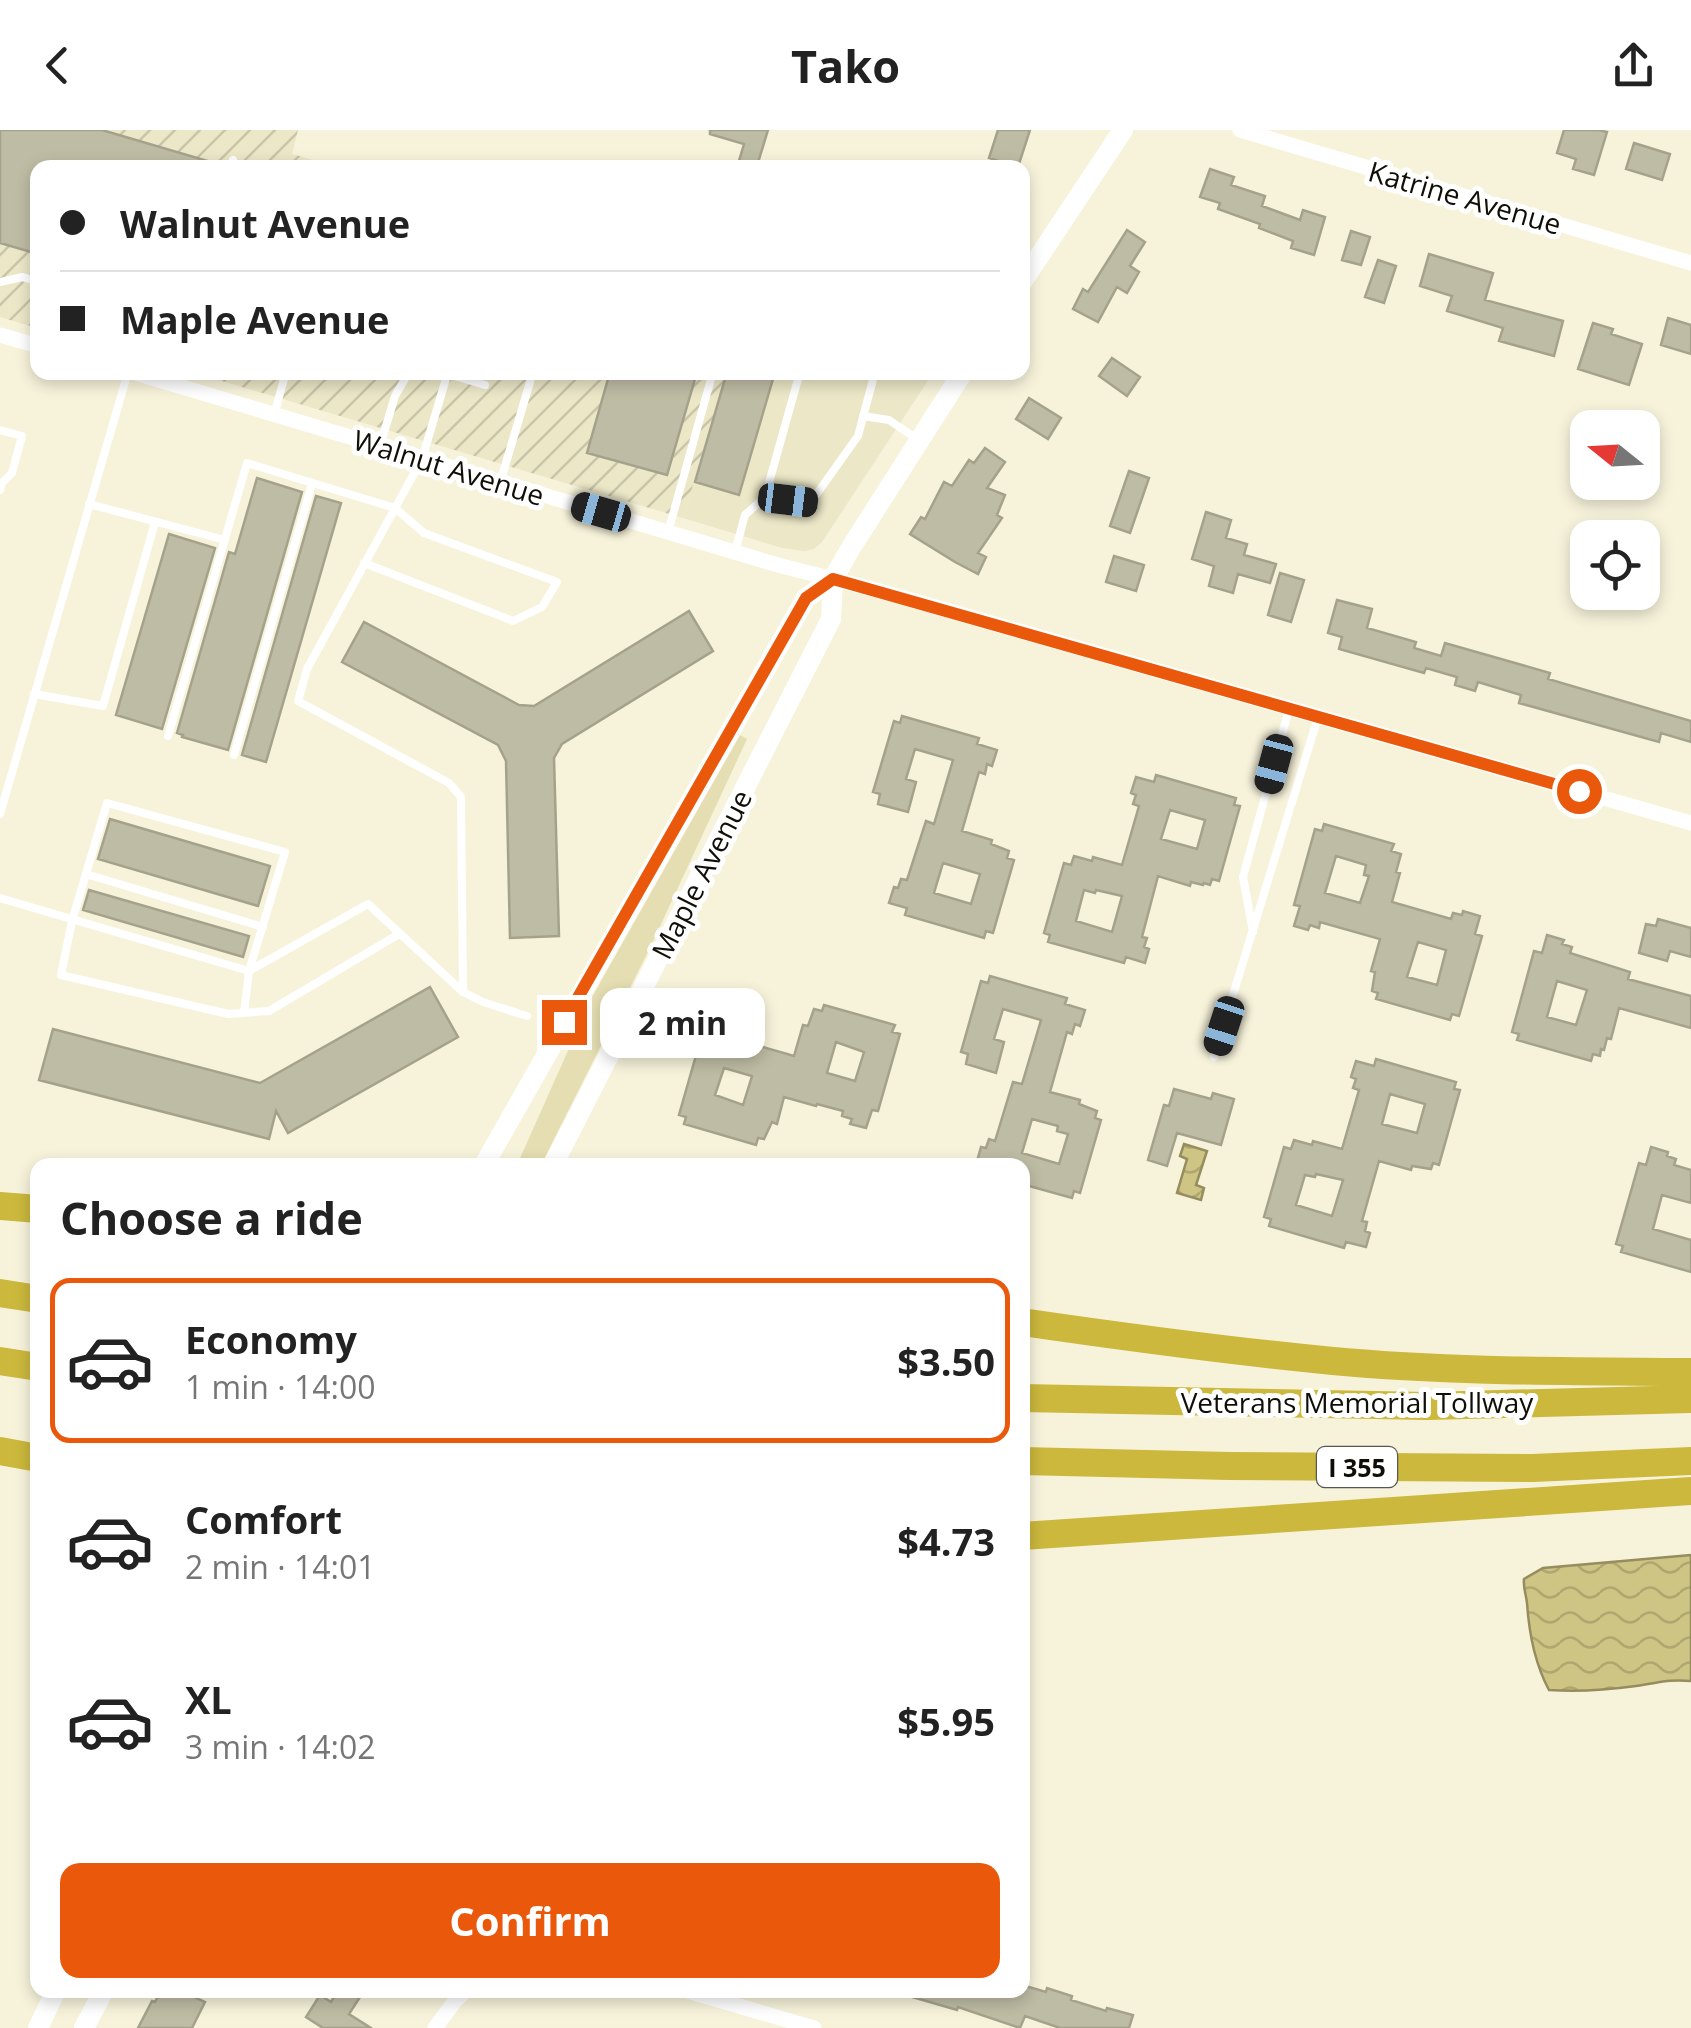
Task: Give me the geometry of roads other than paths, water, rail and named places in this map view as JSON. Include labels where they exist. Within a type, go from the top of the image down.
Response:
[{"type":"highway","points":[[0,1206],[30,1208]]},
{"type":"highway","points":[[0,1293],[30,1298]]},
{"type":"highway","points":[[1030,1323],[1333,1361],[1538,1371],[1691,1372]]},
{"type":"highway","points":[[0,1361],[30,1366]]},
{"type":"highway","name":"Veterans Memorial Tollway","points":[[1030,1398],[1427,1406],[1691,1399]]},
{"type":"highway","points":[[0,1451],[30,1457]]},
{"type":"highway","name":"I 355","points":[[1030,1461],[1533,1468],[1691,1461]]},
{"type":"highway","points":[[1030,1535],[1691,1491]]},
{"type":"main road","points":[[1030,270],[1123,130]]},
{"type":"main road","name":"Maple Avenue","points":[[488,1158],[806,598],[833,579],[958,380]]},
{"type":"main road","name":"Maple Avenue","points":[[556,1158],[830,618],[833,579]]},
{"type":"main road","points":[[38,2028],[52,1998]]},
{"type":"main road","points":[[84,2028],[100,1998]]},
{"type":"street","name":"Katrine Avenue","points":[[1240,130],[1691,263]]},
{"type":"street","points":[[0,335],[30,344]]},
{"type":"street","name":"Walnut Avenue","points":[[157,380],[734,552],[1691,823]]},
{"type":"street","points":[[435,2028],[458,1998]]},
{"type":"street","points":[[711,1998],[814,2028]]},
{"type":"lane","points":[[0,282],[22,276],[30,278]]},
{"type":"lane","points":[[0,814],[128,380]]},
{"type":"lane","points":[[274,415],[284,380]]},
{"type":"lane","points":[[380,446],[394,396],[404,380]]},
{"type":"lane","points":[[446,380],[422,459],[307,669],[298,701],[449,783],[462,796],[463,992]]},
{"type":"lane","points":[[469,380],[484,385]]},
{"type":"lane","points":[[500,483],[530,380]]},
{"type":"lane","points":[[668,532],[712,380]]},
{"type":"lane","points":[[734,552],[745,515],[764,496],[798,380]]},
{"type":"lane","points":[[764,496],[811,502],[858,436],[874,380]]},
{"type":"lane","points":[[863,416],[889,420],[919,441]]},
{"type":"lane","points":[[0,430],[22,436],[12,473],[0,490]]},
{"type":"lane","points":[[168,736],[247,463],[394,508],[424,533],[557,582],[542,607],[513,621],[364,563]]},
{"type":"lane","points":[[234,755],[312,484]]},
{"type":"lane","points":[[89,504],[225,540]]},
{"type":"lane","points":[[34,694],[103,706],[154,522]]},
{"type":"lane","points":[[1253,934],[1243,877],[1289,709]]},
{"type":"lane","points":[[1214,1057],[1318,717]]},
{"type":"lane","points":[[244,1013],[250,971],[285,852],[107,803],[60,975],[228,1014],[244,1013],[269,1010],[399,934]]},
{"type":"lane","points":[[86,874],[262,927]]},
{"type":"lane","points":[[0,898],[250,971],[368,904],[463,992],[528,1016]]},
{"type":"water","points":[[1184,1144],[1207,1151],[1196,1185],[1204,1188],[1201,1200],[1177,1193],[1187,1159],[1180,1156]]},
{"type":"water","points":[[1691,1555],[1691,1681],[1549,1690],[1529,1626],[1524,1579],[1543,1568]]}]
